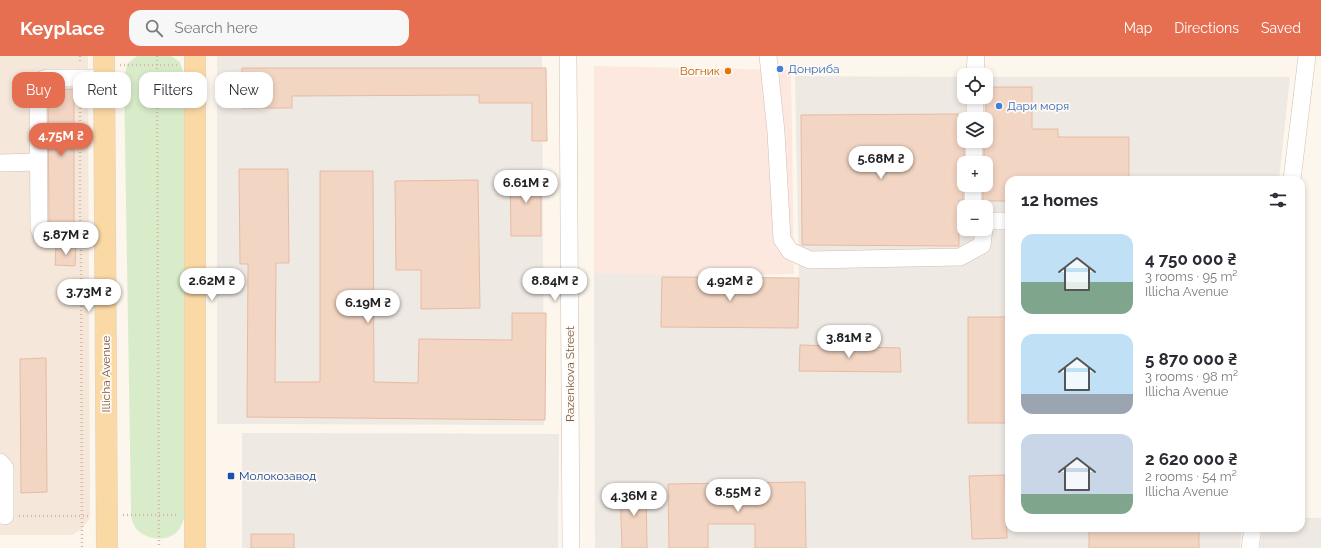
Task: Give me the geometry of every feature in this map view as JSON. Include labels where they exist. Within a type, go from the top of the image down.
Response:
[{"type":"main road","points":[[195,60],[196,548]]},
{"type":"main road","name":"Illicha Avenue","points":[[104,66],[107,548]]},
{"type":"street","name":"Razenkova Street","points":[[568,56],[571,548]]},
{"type":"street","points":[[768,56],[776,132],[782,239],[790,252],[810,260],[960,257],[982,245],[983,236]]},
{"type":"street","points":[[975,68],[976,56]]},
{"type":"street","points":[[1292,176],[1307,56]]},
{"type":"street","points":[[92,72],[104,66]]},
{"type":"street","points":[[73,78],[47,78],[41,80],[38,86],[39,228],[41,234],[105,237]]},
{"type":"street","points":[[0,163],[38,162]]},
{"type":"street","points":[[993,220],[1005,221]]},
{"type":"street","points":[[0,462],[5,468],[5,516]]},
{"type":"street","points":[[1250,548],[1252,532]]},
{"type":"path","points":[[80,56],[80,65],[104,66],[157,65],[195,60]]},
{"type":"path","points":[[157,56],[159,548]]},
{"type":"path","points":[[80,108],[82,548]]},
{"type":"path","points":[[5,516],[82,517],[159,514],[195,515]]},
{"type":"shaded area","points":[[0,56],[88,56],[88,72],[73,72],[73,108],[88,108],[90,518],[82,529],[72,535],[0,535]]},
{"type":"shaded area","points":[[217,56],[542,56],[544,425],[217,424],[217,108],[273,108],[273,72],[217,72]]},
{"type":"shaded area","points":[[594,66],[791,70],[794,274],[662,277],[594,273]]},
{"type":"shaded area","points":[[795,76],[957,77],[957,104],[993,104],[993,77],[1290,77],[1279,176],[1005,176],[1005,532],[1242,532],[1240,548],[595,548],[594,273],[799,278]]},
{"type":"shaded area","points":[[242,433],[559,434],[558,548],[242,548]]},
{"type":"shaded area","points":[[1305,518],[1321,518],[1321,548],[1260,548],[1262,532],[1305,532]]},
{"type":"green space","points":[[137,56],[171,56],[180,62],[183,72],[139,72],[139,108],[184,108],[187,509],[179,530],[173,535],[161,538],[149,537],[138,531],[134,526],[131,514],[124,108],[131,108],[131,72],[125,72],[127,64]]},
{"type":"building","points":[[242,68],[546,68],[547,141],[532,141],[532,103],[479,103],[479,95],[292,96],[292,108],[273,108],[273,72],[242,72]]},
{"type":"building","points":[[993,87],[1032,87],[1032,129],[1058,129],[1058,137],[1129,137],[1129,176],[1005,176],[1005,201],[983,200],[983,192],[993,192],[993,156],[984,156],[984,148],[993,148],[993,112],[986,112],[986,104],[993,104]]},
{"type":"building","points":[[65,89],[73,89],[74,226],[49,224],[48,108],[65,108]]},
{"type":"building","points":[[957,114],[957,148],[964,148],[964,156],[957,156],[957,192],[963,192],[963,200],[957,200],[957,236],[959,236],[959,246],[802,245],[801,115]]},
{"type":"building","points":[[239,169],[288,169],[289,263],[276,263],[275,382],[320,382],[320,171],[373,171],[374,382],[418,383],[419,339],[512,340],[512,313],[546,313],[545,420],[247,417],[248,264],[240,264]]},
{"type":"building","points":[[510,172],[541,172],[541,236],[511,236]]},
{"type":"building","points":[[478,180],[480,308],[421,309],[421,270],[396,270],[395,181]]},
{"type":"building","points":[[56,245],[76,246],[75,266],[55,265]]},
{"type":"building","points":[[662,277],[799,278],[798,328],[661,327]]},
{"type":"building","points":[[968,317],[1005,317],[1005,423],[968,423]]},
{"type":"building","points":[[800,345],[900,348],[901,372],[799,371]]},
{"type":"building","points":[[46,358],[47,492],[21,493],[20,359]]},
{"type":"building","points":[[1005,475],[1005,532],[1007,532],[1007,538],[972,539],[969,476]]},
{"type":"building","points":[[805,482],[806,548],[755,548],[755,524],[708,524],[708,548],[669,548],[668,484]]},
{"type":"building","points":[[646,486],[647,548],[622,548],[620,487]]},
{"type":"building","points":[[1089,532],[1199,532],[1199,548],[1089,548]]},
{"type":"building","points":[[251,534],[294,534],[294,548],[251,548]]},
{"type":"place","name":"Донриба","points":[[780,69]]},
{"type":"place","name":"Вогник","points":[[728,71]]},
{"type":"place","name":"Дари моря","points":[[999,106]]},
{"type":"place","name":"Молокозавод","points":[[231,476]]}]
